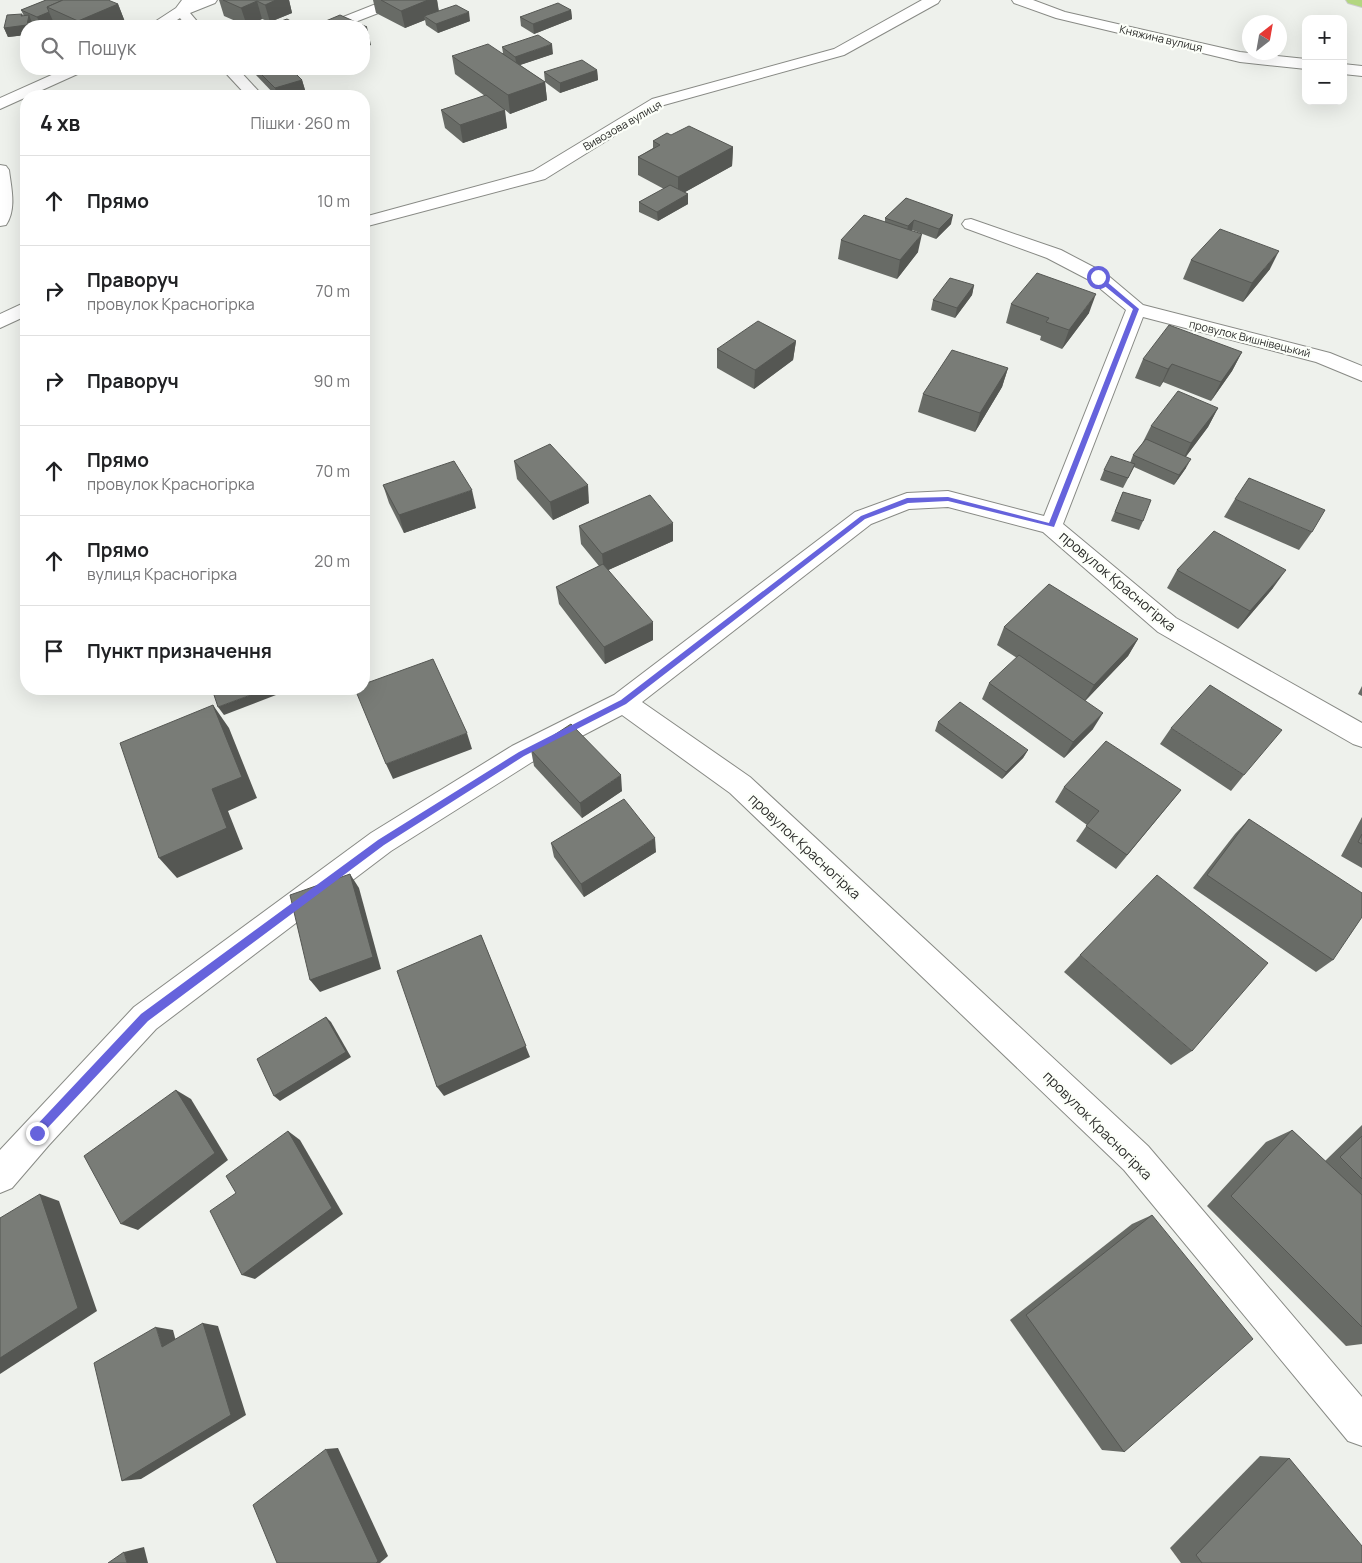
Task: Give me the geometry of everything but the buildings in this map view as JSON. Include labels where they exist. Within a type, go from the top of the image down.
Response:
[{"type":"main road","points":[[1353,0],[1362,3]]},
{"type":"street","points":[[166,20],[186,5],[210,0]]},
{"type":"street","points":[[348,20],[399,0]]},
{"type":"street","name":"Вивозова вулиця","points":[[370,220],[539,175],[658,102],[839,52],[933,0]]},
{"type":"street","name":"Княжина вулиця","points":[[1020,0],[1061,15],[1240,57],[1302,64]]},
{"type":"street","points":[[186,5],[192,20]]},
{"type":"street","points":[[1347,69],[1362,71]]},
{"type":"street","points":[[31,90],[64,75]]},
{"type":"street","points":[[236,75],[250,90]]},
{"type":"street","points":[[0,104],[20,95]]},
{"type":"street","points":[[0,170],[4,206],[0,221]]},
{"type":"street","points":[[971,224],[1054,254],[1098,277],[1136,309]]},
{"type":"street","name":"провулок Вишнівецький","points":[[1136,309],[1323,357],[1362,374]]},
{"type":"street","name":"провулок Красногірка","points":[[1136,309],[1052,526],[1167,625],[1362,736]]},
{"type":"street","points":[[0,322],[20,311]]},
{"type":"street","points":[[0,1176],[37,1133],[145,1018],[381,842],[522,754],[623,702],[863,518],[907,500],[948,499],[1052,526]]},
{"type":"street","name":"провулок Красногірка","points":[[623,702],[740,786],[1136,1158],[1362,1427]]},
{"type":"route","points":[[37,1133],[145,1018],[381,842],[522,754],[623,702],[863,518],[907,500],[948,499],[1052,526],[1136,309],[1098,277]]}]
